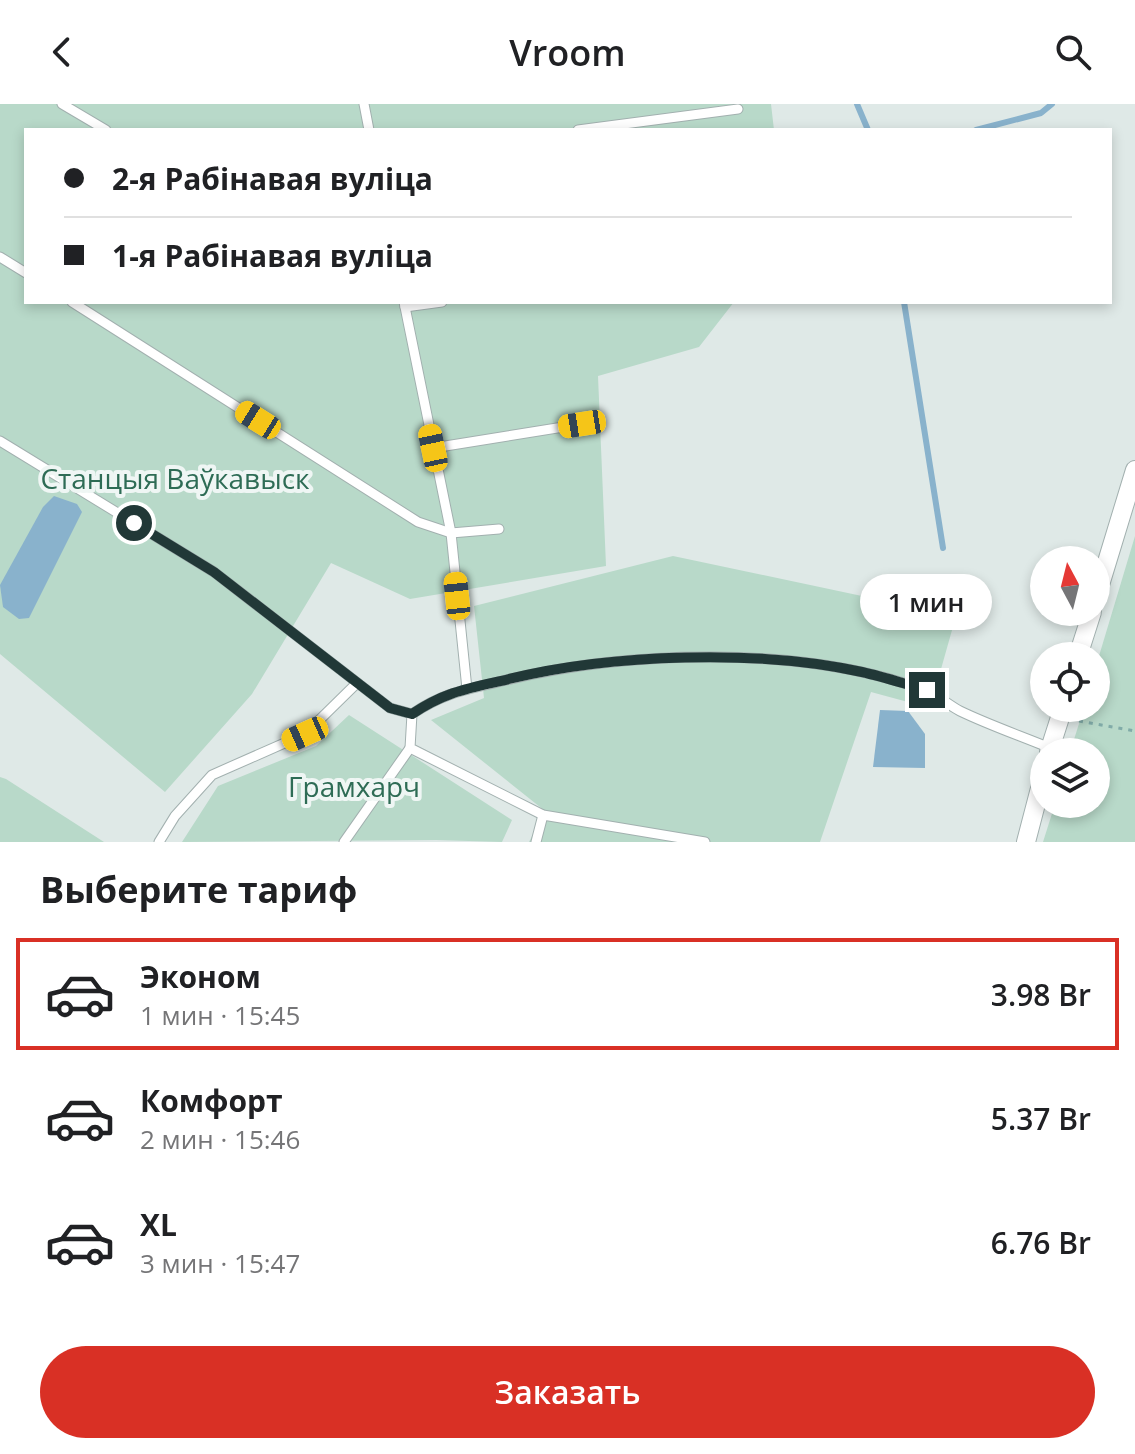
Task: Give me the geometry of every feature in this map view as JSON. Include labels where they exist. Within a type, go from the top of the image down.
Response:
[{"type":"street","points":[[1110,552],[1135,470]]},
{"type":"street","points":[[1026,842],[1032,818]]},
{"type":"lane","points":[[62,104],[103,128]]},
{"type":"lane","points":[[364,104],[369,128]]},
{"type":"lane","points":[[593,128],[738,109]]},
{"type":"lane","points":[[0,257],[24,272]]},
{"type":"lane","points":[[75,304],[418,522],[451,533],[499,529]]},
{"type":"lane","points":[[404,304],[451,533],[467,689]]},
{"type":"lane","points":[[433,448],[582,424]]},
{"type":"lane","points":[[0,441],[214,572],[390,708],[412,714],[440,695],[553,668],[638,660],[752,658],[859,672],[927,690],[958,710],[1030,741]]},
{"type":"lane","points":[[159,842],[175,816],[212,775],[305,734],[357,683]]},
{"type":"lane","points":[[344,842],[410,748],[412,714]]},
{"type":"lane","points":[[410,748],[543,815],[705,842]]},
{"type":"lane","points":[[536,842],[543,815]]},
{"type":"path","points":[[1098,722],[1135,731]]},
{"type":"green space","name":"Станцыя Ваўкавыск","points":[[0,104],[771,104],[774,128],[24,128],[24,304],[732,304],[699,347],[598,376],[606,566],[410,599],[331,563],[252,694],[165,792],[0,654]]},
{"type":"green space","points":[[1135,536],[1135,842],[1043,842],[1051,818],[1110,818],[1110,738],[1074,738],[1080,722],[1110,722],[1110,642],[1103,642]]},
{"type":"green space","points":[[673,556],[956,616],[930,708],[871,692],[820,842],[529,842],[545,811],[431,720],[484,698],[474,606]]},
{"type":"green space","name":"Грамхарч","points":[[349,715],[512,820],[502,842],[182,842],[218,786],[316,746]]},
{"type":"green space","points":[[0,777],[6,779],[104,842],[0,842]]},
{"type":"water","points":[[54,496],[77,504],[82,512],[29,618],[19,619],[3,607],[0,585],[43,507]]},
{"type":"water","points":[[880,710],[908,711],[925,734],[925,768],[873,767]]},
{"type":"waterway","points":[[857,104],[867,128]]},
{"type":"waterway","points":[[984,128],[1041,113],[1052,104]]},
{"type":"waterway","points":[[904,304],[943,548]]},
{"type":"route","points":[[134,523],[214,572],[390,708],[412,714],[440,695],[553,668],[638,660],[752,658],[859,672],[927,690]]}]
